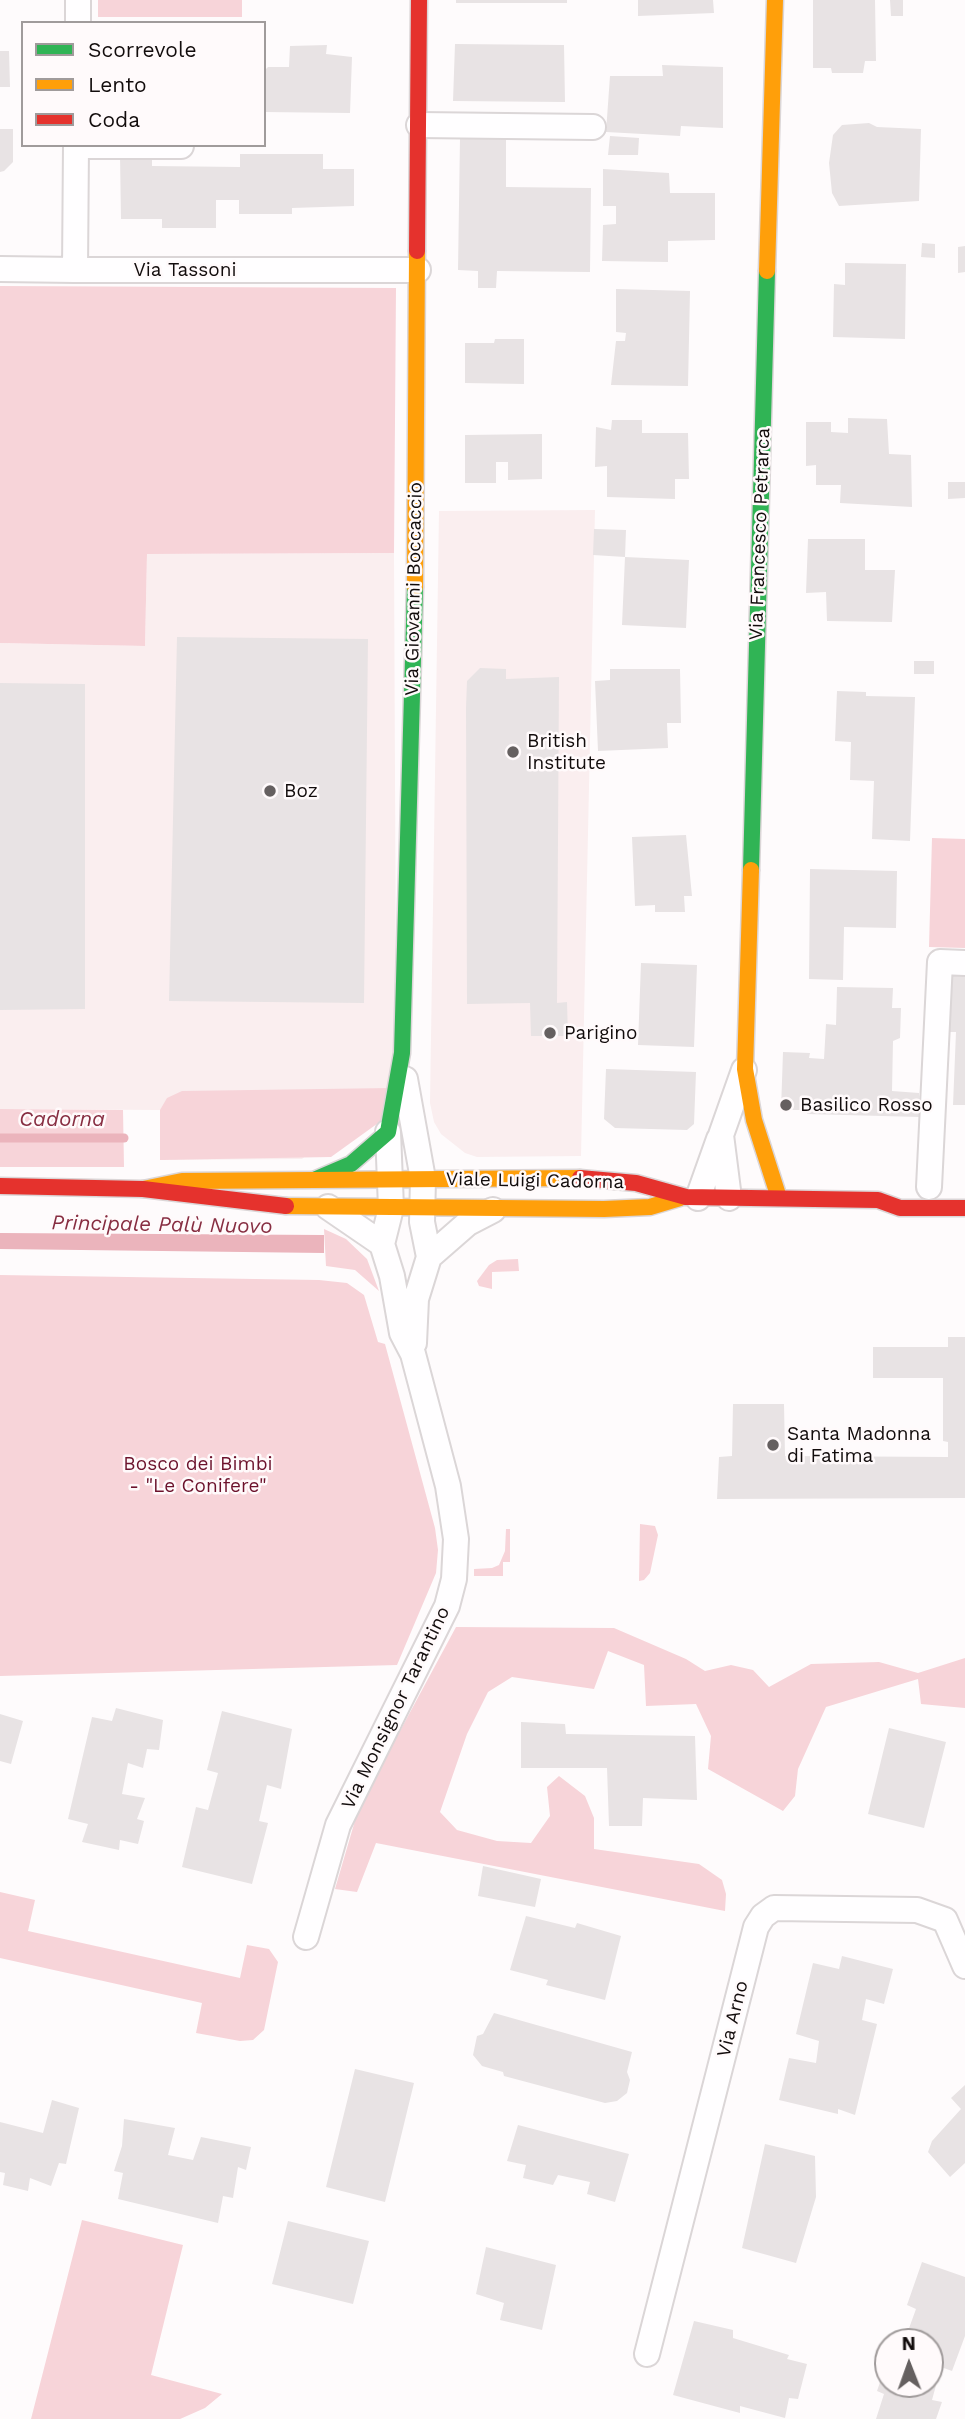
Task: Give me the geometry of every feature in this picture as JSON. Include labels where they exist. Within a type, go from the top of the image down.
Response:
[{"type":"street","points":[[78,0],[78,21]]},
{"type":"street","name":"Via Giovanni Boccaccio","points":[[407,1193],[388,1132],[402,1053],[415,598],[419,0]]},
{"type":"street","name":"Via Francesco Petrarca","points":[[775,0],[744,1069],[754,1120],[779,1198]]},
{"type":"street","points":[[419,125],[593,127]]},
{"type":"street","points":[[75,270],[76,147]]},
{"type":"street","name":"Via Tassoni","points":[[0,269],[418,270]]},
{"type":"street","points":[[920,1188],[940,962],[965,963]]},
{"type":"street","name":"Via Giovanni Boccaccio","points":[[402,1053],[410,1114],[407,1193]]},
{"type":"street","name":"Via Francesco Petrarca","points":[[692,1197],[721,1135],[744,1069]]},
{"type":"street","points":[[316,1180],[351,1164],[388,1132]]},
{"type":"street","name":"Via Francesco Petrarca","points":[[721,1135],[729,1198]]},
{"type":"street","name":"Viale Luigi Cadorna","points":[[0,1186],[143,1189],[180,1196],[276,1206],[327,1207],[407,1193],[590,1178],[636,1183],[692,1197],[878,1200],[920,1188]]},
{"type":"street","name":"Viale Luigi Cadorna","points":[[143,1189],[182,1181],[316,1180],[495,1209],[527,1210],[650,1207],[692,1197]]},
{"type":"street","name":"Viale Luigi Cadorna","points":[[276,1206],[292,1193],[407,1193],[502,1197],[527,1210]]},
{"type":"street","points":[[327,1207],[382,1244],[407,1193]]},
{"type":"street","name":"Via Monsignor Tarantino","points":[[407,1193],[422,1222],[429,1256],[416,1299],[413,1354]]},
{"type":"street","name":"Viale Luigi Cadorna","points":[[878,1200],[901,1208],[965,1208]]},
{"type":"street","points":[[429,1256],[468,1223],[495,1209]]},
{"type":"street","name":"Via Monsignor Tarantino","points":[[306,1937],[338,1825],[452,1593],[456,1562],[454,1525],[447,1486],[413,1354],[402,1333],[392,1276],[382,1244]]},
{"type":"street","name":"Via Arno","points":[[647,2354],[756,1927],[764,1916],[774,1908],[916,1910],[945,1920],[965,1966]]},
{"type":"shaded area","points":[[595,510],[581,1156],[477,1157],[465,1153],[441,1134],[434,1122],[430,1103],[439,511]]},
{"type":"shaded area","points":[[394,553],[396,1002],[391,1088],[302,1159],[160,1160],[160,1110],[0,1109],[0,643],[145,646],[147,554]]},
{"type":"shaded area","points":[[0,1233],[324,1235],[324,1253],[0,1249]]},
{"type":"green space","points":[[98,0],[242,0],[242,17],[98,17]]},
{"type":"green space","points":[[0,286],[396,288],[394,553],[147,554],[145,646],[0,643]]},
{"type":"green space","points":[[932,838],[965,839],[965,948],[929,947]]},
{"type":"green space","points":[[391,1088],[381,1121],[331,1157],[160,1160],[160,1110],[167,1098],[182,1091]]},
{"type":"green space","points":[[0,1109],[123,1110],[124,1167],[0,1167]]},
{"type":"green space","points":[[324,1229],[346,1239],[367,1259],[379,1291],[355,1270],[326,1266]]},
{"type":"green space","points":[[518,1259],[519,1271],[492,1272],[492,1289],[479,1286],[477,1281],[489,1265],[497,1260]]},
{"type":"green space","name":"Bosco dei Bimbi - \"Le Conifere\"","points":[[0,1275],[319,1280],[347,1283],[364,1295],[378,1342],[385,1344],[435,1528],[438,1550],[436,1573],[397,1665],[0,1676]]},
{"type":"green space","points":[[640,1524],[655,1526],[658,1535],[650,1573],[644,1580],[639,1581]]},
{"type":"green space","points":[[506,1529],[510,1529],[510,1562],[503,1562],[503,1576],[474,1576],[474,1569],[499,1565],[505,1551]]},
{"type":"green space","points":[[456,1627],[614,1628],[686,1659],[705,1671],[731,1665],[753,1670],[769,1687],[811,1664],[879,1662],[918,1673],[965,1658],[965,1708],[921,1704],[918,1679],[826,1707],[798,1769],[795,1796],[783,1811],[708,1769],[711,1736],[696,1704],[646,1706],[644,1665],[608,1651],[594,1689],[512,1677],[488,1692],[467,1734],[440,1812],[457,1830],[497,1841],[531,1843],[550,1816],[547,1787],[559,1776],[585,1796],[594,1818],[594,1849],[699,1864],[722,1880],[726,1894],[725,1911],[376,1843],[357,1892],[335,1889],[359,1807]]},
{"type":"green space","points":[[0,1892],[35,1900],[28,1931],[240,1978],[247,1945],[269,1949],[278,1962],[264,2030],[253,2040],[240,2041],[196,2033],[202,2003],[0,1958]]},
{"type":"green space","points":[[82,2220],[183,2245],[151,2375],[222,2394],[205,2408],[180,2419],[31,2419]]},
{"type":"building","points":[[456,0],[567,0],[567,3],[456,3]]},
{"type":"building","points":[[638,0],[713,0],[714,13],[638,16]]},
{"type":"building","points":[[813,0],[875,0],[876,61],[865,61],[863,73],[832,73],[831,68],[813,68]]},
{"type":"building","points":[[890,0],[903,0],[903,16],[891,16]]},
{"type":"building","points":[[455,44],[564,45],[565,102],[453,101]]},
{"type":"building","points":[[327,45],[326,54],[352,57],[350,113],[266,112],[266,69],[289,67],[290,46]]},
{"type":"building","points":[[0,51],[9,51],[10,87],[0,87]]},
{"type":"building","points":[[662,65],[723,67],[723,128],[681,126],[680,136],[606,132],[610,76],[663,76]]},
{"type":"building","points":[[869,123],[877,127],[921,129],[919,201],[839,206],[832,193],[829,163],[833,135],[842,125]]},
{"type":"building","points":[[0,129],[13,129],[13,162],[0,172]]},
{"type":"building","points":[[610,136],[639,138],[638,155],[608,155]]},
{"type":"building","points":[[460,138],[506,138],[506,187],[591,188],[590,272],[497,271],[496,288],[478,288],[478,271],[458,270]]},
{"type":"building","points":[[240,154],[323,154],[323,169],[354,169],[354,206],[292,208],[292,214],[239,214],[239,200],[216,200],[216,228],[162,228],[162,219],[121,219],[120,155],[152,155],[152,166],[240,167]]},
{"type":"building","points":[[603,169],[669,173],[670,193],[715,193],[715,240],[668,241],[668,262],[602,261],[603,225],[616,224],[616,206],[603,206]]},
{"type":"building","points":[[922,243],[935,244],[935,258],[921,257]]},
{"type":"building","points":[[965,246],[965,272],[958,273],[958,247]]},
{"type":"building","points":[[845,263],[906,264],[905,339],[833,337],[834,284],[845,285]]},
{"type":"building","points":[[616,289],[690,291],[688,386],[611,385],[616,341],[625,341],[626,333],[616,332]]},
{"type":"building","points":[[495,339],[524,339],[524,384],[465,383],[465,343],[494,343]]},
{"type":"building","points":[[848,418],[887,419],[889,454],[911,455],[912,507],[840,503],[841,485],[816,485],[816,465],[806,466],[806,422],[831,422],[831,432],[848,433]]},
{"type":"building","points":[[612,420],[642,420],[642,433],[688,433],[689,479],[675,479],[675,499],[607,497],[607,466],[595,467],[596,427],[611,430]]},
{"type":"building","points":[[542,434],[542,479],[508,480],[508,462],[496,462],[496,483],[465,483],[465,435]]},
{"type":"building","points":[[948,482],[965,482],[965,498],[948,499]]},
{"type":"building","points":[[594,529],[626,530],[625,557],[593,555]]},
{"type":"building","points":[[808,539],[865,539],[865,570],[895,570],[892,622],[827,621],[826,592],[806,593]]},
{"type":"building","points":[[625,557],[689,560],[686,628],[622,625]]},
{"type":"building","name":"Boz","points":[[177,637],[368,639],[364,1003],[169,1001]]},
{"type":"building","points":[[914,661],[934,661],[934,674],[914,674]]},
{"type":"building","points":[[480,668],[506,669],[506,679],[559,677],[557,1003],[567,1002],[568,1036],[531,1036],[530,1003],[467,1004],[467,681]]},
{"type":"building","points":[[610,669],[680,669],[681,723],[667,723],[668,748],[598,751],[595,681],[610,680]]},
{"type":"building","points":[[0,683],[85,684],[85,1009],[0,1010]]},
{"type":"building","points":[[837,691],[866,692],[866,696],[915,697],[910,841],[872,839],[874,781],[850,780],[851,742],[835,741]]},
{"type":"building","points":[[686,835],[692,896],[684,896],[685,912],[655,912],[655,905],[635,906],[632,837]]},
{"type":"building","points":[[810,869],[897,871],[896,928],[844,927],[843,980],[809,979]]},
{"type":"building","points":[[641,963],[697,965],[694,1047],[638,1045]]},
{"type":"building","points":[[951,973],[965,973],[965,1105],[953,1105],[956,1032],[949,1032]]},
{"type":"building","points":[[837,987],[893,988],[892,1008],[901,1008],[900,1038],[893,1041],[892,1091],[919,1093],[920,1117],[807,1114],[807,1110],[781,1110],[783,1052],[810,1053],[809,1058],[824,1059],[826,1024],[836,1025]]},
{"type":"building","points":[[606,1069],[696,1072],[694,1124],[687,1130],[615,1128],[604,1119]]},
{"type":"building","name":"Santa Madonna di Fatima","points":[[948,1337],[965,1337],[965,1498],[717,1499],[719,1457],[732,1456],[733,1404],[784,1404],[785,1456],[948,1457],[948,1442],[943,1441],[943,1378],[873,1378],[873,1347],[948,1347]]},
{"type":"building","points":[[116,1708],[163,1720],[159,1750],[147,1749],[143,1768],[128,1763],[122,1794],[145,1798],[137,1819],[144,1821],[138,1844],[120,1840],[119,1850],[82,1842],[88,1824],[68,1819],[92,1717],[112,1721]]},
{"type":"building","points":[[222,1711],[292,1729],[281,1789],[267,1785],[259,1821],[268,1823],[252,1884],[182,1867],[196,1807],[208,1810],[218,1773],[207,1770]]},
{"type":"building","points":[[0,1714],[23,1721],[11,1764],[0,1761]]},
{"type":"building","points":[[521,1722],[565,1724],[566,1734],[695,1736],[697,1800],[643,1798],[642,1826],[609,1826],[607,1768],[521,1768]]},
{"type":"building","points":[[889,1728],[946,1742],[924,1828],[868,1814]]},
{"type":"building","points":[[483,1866],[541,1879],[535,1907],[478,1896]]},
{"type":"building","points":[[526,1916],[575,1928],[577,1923],[621,1936],[605,2000],[546,1985],[548,1980],[510,1970]]},
{"type":"building","points":[[842,1956],[893,1969],[884,2004],[866,1999],[862,2020],[877,2024],[855,2115],[838,2109],[838,2114],[779,2100],[789,2058],[816,2063],[819,2041],[796,2034],[813,1963],[839,1969]]},
{"type":"building","points":[[494,2013],[632,2052],[627,2072],[630,2080],[627,2093],[617,2101],[605,2103],[504,2076],[503,2072],[482,2066],[473,2055],[477,2036],[483,2034]]},
{"type":"building","points":[[355,2069],[414,2083],[385,2202],[326,2187]]},
{"type":"building","points":[[965,2085],[965,2163],[950,2177],[928,2152],[932,2141],[961,2109],[951,2098]]},
{"type":"building","points":[[52,2100],[79,2108],[66,2164],[59,2163],[51,2186],[30,2178],[28,2191],[3,2185],[5,2173],[0,2172],[0,2122],[43,2133]]},
{"type":"building","points":[[124,2119],[175,2128],[168,2155],[193,2160],[201,2137],[251,2147],[246,2170],[238,2167],[233,2198],[223,2196],[218,2223],[118,2199],[123,2173],[114,2171],[122,2146]]},
{"type":"building","points":[[518,2125],[629,2154],[615,2202],[587,2194],[590,2182],[558,2175],[553,2185],[523,2178],[526,2165],[507,2161]]},
{"type":"building","points":[[765,2144],[815,2156],[816,2197],[796,2263],[742,2248]]},
{"type":"building","points":[[288,2221],[369,2241],[353,2304],[272,2284]]},
{"type":"building","points":[[486,2247],[556,2265],[542,2330],[500,2320],[504,2303],[476,2294]]},
{"type":"building","points":[[922,2262],[965,2277],[965,2336],[952,2371],[944,2368],[944,2328],[909,2328],[916,2309],[907,2305]]},
{"type":"building","points":[[694,2321],[733,2330],[733,2338],[789,2355],[787,2359],[807,2364],[798,2399],[789,2398],[785,2418],[740,2406],[740,2413],[673,2395]]},
{"type":"building","points":[[883,2398],[933,2398],[942,2402],[936,2419],[876,2419]]},
{"type":"waterway","name":"Cadorna","points":[[0,1138],[124,1138]]},
{"type":"traffic: fast","points":[[751,870],[767,271]]},
{"type":"traffic: fast","points":[[316,1179],[351,1164],[388,1132],[402,1053],[415,587]]},
{"type":"traffic: slow","points":[[767,271],[775,0]]},
{"type":"traffic: slow","points":[[415,587],[417,251]]},
{"type":"traffic: slow","points":[[751,870],[745,1069],[754,1120],[779,1198]]},
{"type":"traffic: slow","points":[[143,1189],[182,1181],[580,1178]]},
{"type":"traffic: slow","points":[[286,1206],[604,1209],[650,1207],[680,1198]]},
{"type":"traffic: jam","points":[[417,251],[419,0]]},
{"type":"traffic: jam","points":[[580,1178],[636,1183],[686,1197],[878,1200],[900,1208],[965,1208]]},
{"type":"traffic: jam","points":[[0,1186],[143,1189],[286,1206]]},
{"type":"place","name":"British Institute","points":[[513,752]]},
{"type":"place","name":"Boz","points":[[270,791]]},
{"type":"place","name":"Parigino","points":[[550,1033]]},
{"type":"place","name":"Basilico Rosso","points":[[786,1105]]},
{"type":"place","name":"Santa Madonna di Fatima","points":[[773,1445]]},
{"type":"water label","name":"Principale Palù Nuovo","points":[[162,1225]]}]
